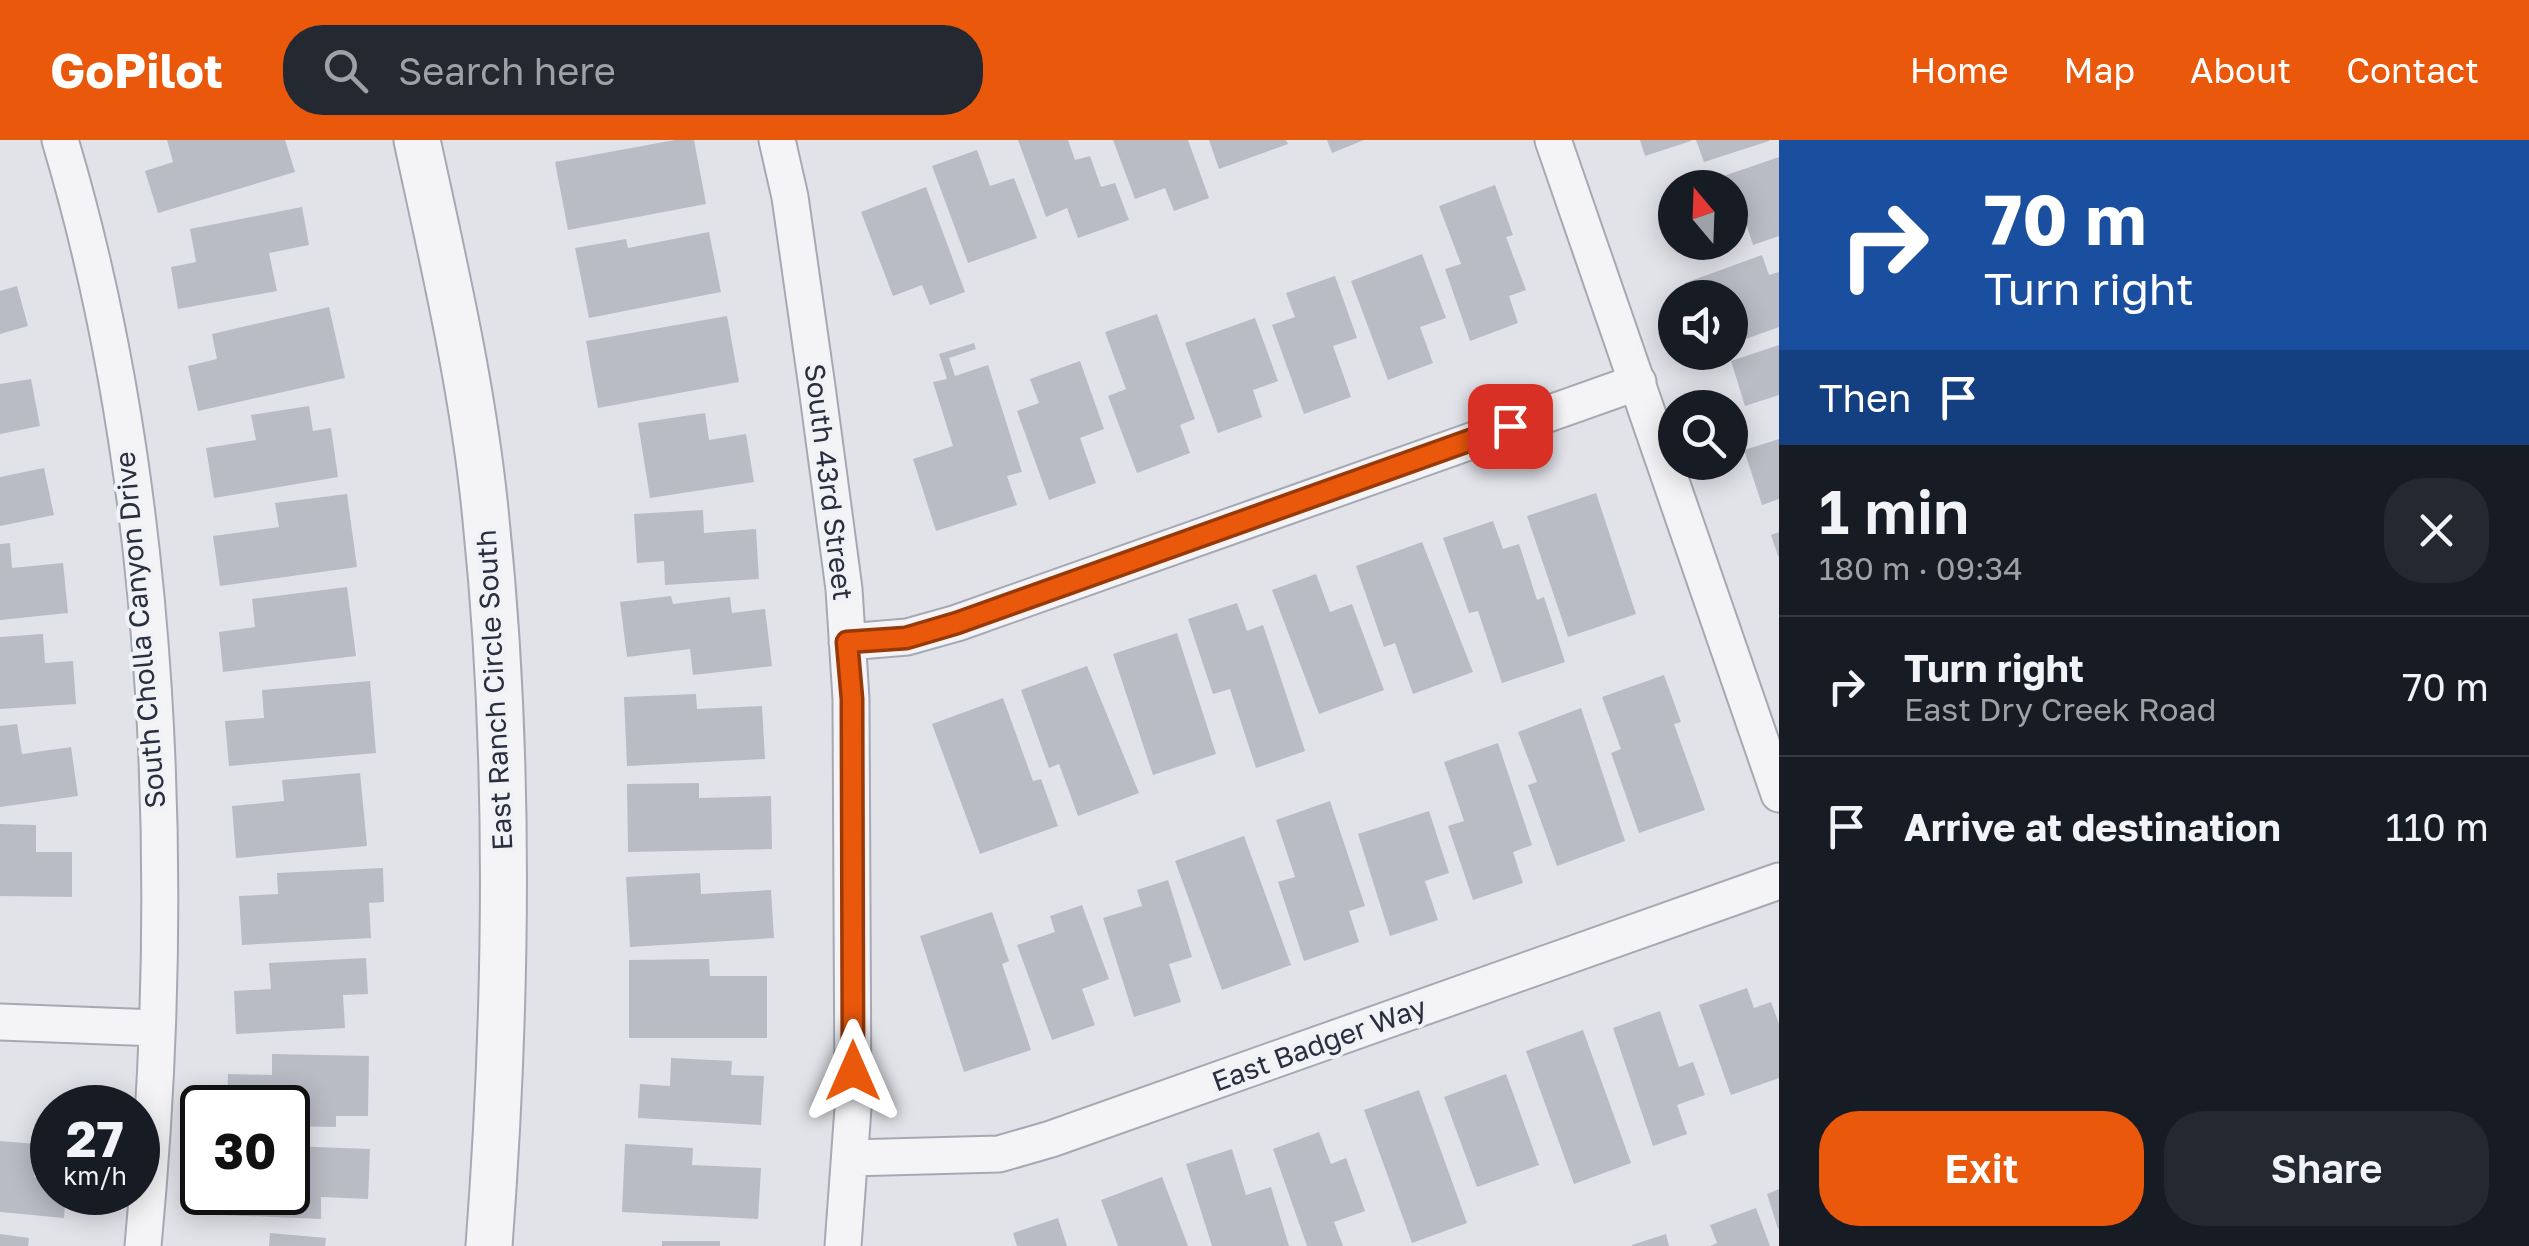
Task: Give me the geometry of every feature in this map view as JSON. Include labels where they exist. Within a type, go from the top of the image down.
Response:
[{"type":"street","name":"South Cholla Canyon Drive","points":[[60,140],[115,379],[134,510],[154,721],[157,1028],[142,1246]]},
{"type":"street","name":"East Ranch Circle South","points":[[417,140],[452,302],[486,519],[502,792],[502,1062],[489,1246]]},
{"type":"street","name":"South 43rd Street","points":[[778,140],[817,387],[852,699],[850,1158],[843,1246]]},
{"type":"street","points":[[1553,140],[1779,794]]},
{"type":"street","points":[[847,642],[906,638],[957,623],[1638,382]]},
{"type":"street","name":"East Badger Way","points":[[850,1158],[999,1154],[1051,1139],[1779,881]]},
{"type":"street","points":[[0,1022],[157,1028]]},
{"type":"building","points":[[167,140],[285,140],[295,172],[158,213],[145,171],[173,162]]},
{"type":"building","points":[[694,140],[706,204],[568,230],[555,162]]},
{"type":"building","points":[[1018,140],[1068,140],[1075,160],[1090,156],[1101,187],[1115,183],[1129,220],[1078,238],[1067,208],[1046,217]]},
{"type":"building","points":[[1113,140],[1188,140],[1209,198],[1174,211],[1165,188],[1135,199]]},
{"type":"building","points":[[1209,140],[1286,140],[1288,144],[1219,169]]},
{"type":"building","points":[[1327,140],[1364,140],[1332,153]]},
{"type":"building","points":[[1640,140],[1691,140],[1691,141],[1645,156]]},
{"type":"building","points":[[1696,140],[1769,140],[1769,141],[1704,162]]},
{"type":"building","points":[[977,150],[990,186],[1014,178],[1037,238],[968,263],[932,166]]},
{"type":"building","points":[[1779,157],[1779,236],[1753,245],[1748,229],[1748,170],[1741,170]]},
{"type":"building","points":[[1495,185],[1513,235],[1506,237],[1526,290],[1509,296],[1518,323],[1470,341],[1445,269],[1461,264],[1439,206]]},
{"type":"building","points":[[926,187],[965,292],[930,305],[922,285],[893,296],[861,212]]},
{"type":"building","points":[[302,207],[309,245],[269,253],[277,291],[178,309],[171,267],[196,262],[190,229]]},
{"type":"building","points":[[709,232],[721,292],[589,318],[575,248],[626,239],[628,248]]},
{"type":"building","points":[[1422,254],[1446,318],[1420,327],[1433,363],[1388,380],[1351,281]]},
{"type":"building","points":[[1762,255],[1769,275],[1779,272],[1779,327],[1748,338],[1748,280],[1693,280]]},
{"type":"building","points":[[1335,276],[1357,338],[1333,346],[1351,397],[1304,414],[1272,325],[1295,317],[1286,293]]},
{"type":"building","points":[[17,286],[28,326],[0,334],[0,291]]},
{"type":"building","points":[[329,307],[345,378],[198,411],[188,366],[217,359],[212,334]]},
{"type":"building","points":[[1157,314],[1195,419],[1180,425],[1190,453],[1137,473],[1108,396],[1126,389],[1105,332]]},
{"type":"building","points":[[727,316],[739,382],[598,408],[586,341]]},
{"type":"building","points":[[1255,318],[1278,381],[1253,390],[1262,417],[1218,433],[1185,343]]},
{"type":"building","points":[[974,343],[976,349],[949,358],[955,376],[988,365],[1022,472],[1007,476],[1017,505],[936,531],[913,459],[953,446],[933,382],[947,379],[939,354]]},
{"type":"building","points":[[1779,345],[1779,395],[1748,405],[1748,390],[1740,390],[1734,370],[1748,370],[1748,355]]},
{"type":"building","points":[[1080,361],[1104,429],[1080,438],[1096,483],[1049,500],[1017,411],[1039,403],[1030,379]]},
{"type":"building","points":[[31,379],[40,426],[0,434],[0,384]]},
{"type":"building","points":[[309,406],[313,431],[331,428],[338,477],[214,498],[206,448],[256,440],[251,415]]},
{"type":"building","points":[[705,413],[709,440],[746,434],[754,482],[650,498],[638,423]]},
{"type":"building","points":[[1779,439],[1779,499],[1762,505],[1748,462],[1748,449]]},
{"type":"building","points":[[44,468],[54,515],[0,526],[0,477]]},
{"type":"building","points":[[1596,493],[1636,614],[1568,637],[1527,516]]},
{"type":"building","points":[[347,494],[357,567],[220,586],[213,536],[279,527],[275,503]]},
{"type":"building","points":[[703,510],[704,533],[756,529],[759,579],[665,585],[664,561],[637,563],[634,514]]},
{"type":"building","points":[[1493,521],[1503,549],[1519,544],[1537,600],[1544,597],[1565,662],[1502,683],[1478,611],[1469,613],[1443,538]]},
{"type":"building","points":[[1779,532],[1779,556],[1778,556],[1771,535]]},
{"type":"building","points":[[1422,542],[1473,672],[1413,694],[1395,643],[1384,647],[1356,566]]},
{"type":"building","points":[[10,543],[12,568],[63,563],[68,613],[0,620],[0,544]]},
{"type":"building","points":[[1316,574],[1330,612],[1352,604],[1384,690],[1319,714],[1272,590]]},
{"type":"building","points":[[347,587],[356,656],[223,672],[219,632],[255,627],[252,599]]},
{"type":"building","points":[[671,596],[673,604],[730,597],[732,613],[765,609],[772,666],[693,675],[690,649],[627,657],[620,602]]},
{"type":"building","points":[[1237,603],[1247,631],[1263,625],[1305,751],[1256,768],[1230,689],[1213,694],[1188,619]]},
{"type":"building","points":[[1177,633],[1216,754],[1153,775],[1113,654]]},
{"type":"building","points":[[43,634],[45,663],[73,661],[76,704],[0,709],[0,637]]},
{"type":"building","points":[[1087,666],[1139,793],[1078,816],[1059,764],[1049,768],[1021,690]]},
{"type":"building","points":[[1664,675],[1681,722],[1674,724],[1705,810],[1639,833],[1611,753],[1621,749],[1602,697]]},
{"type":"building","points":[[370,681],[376,753],[229,766],[225,721],[264,718],[262,690]]},
{"type":"building","points":[[696,694],[697,709],[762,706],[765,759],[627,766],[624,697]]},
{"type":"building","points":[[1003,698],[1033,781],[1041,779],[1058,826],[980,854],[932,724]]},
{"type":"building","points":[[1581,708],[1625,841],[1557,866],[1528,785],[1537,782],[1518,732]]},
{"type":"building","points":[[17,724],[22,754],[71,747],[78,796],[0,807],[0,726]]},
{"type":"building","points":[[1498,743],[1532,845],[1513,852],[1523,883],[1473,900],[1448,826],[1464,821],[1444,762]]},
{"type":"building","points":[[360,773],[367,846],[236,858],[232,806],[284,801],[282,780]]},
{"type":"building","points":[[699,783],[699,798],[771,796],[772,849],[628,852],[627,784]]},
{"type":"building","points":[[1330,801],[1365,906],[1349,911],[1359,942],[1304,961],[1278,882],[1295,877],[1276,820]]},
{"type":"building","points":[[1429,811],[1449,873],[1425,881],[1438,920],[1390,936],[1358,834]]},
{"type":"building","points":[[0,824],[36,825],[36,852],[72,852],[72,897],[0,896]]},
{"type":"building","points":[[1244,836],[1291,965],[1222,990],[1175,861]]},
{"type":"building","points":[[383,868],[384,902],[369,903],[371,938],[242,945],[239,896],[278,894],[277,873]]},
{"type":"building","points":[[700,873],[701,894],[771,890],[774,938],[630,947],[626,877]]},
{"type":"building","points":[[1168,880],[1192,957],[1169,964],[1181,1002],[1134,1017],[1103,918],[1142,906],[1137,890]]},
{"type":"building","points":[[1082,905],[1109,979],[1082,989],[1095,1025],[1052,1040],[1017,945],[1055,932],[1050,916]]},
{"type":"building","points":[[992,912],[1009,961],[1002,964],[1031,1050],[964,1072],[920,936]]},
{"type":"building","points":[[366,958],[368,994],[343,995],[345,1028],[236,1034],[234,991],[271,989],[269,963]]},
{"type":"building","points":[[709,959],[710,976],[767,976],[767,1038],[629,1038],[629,960]]},
{"type":"building","points":[[1747,988],[1754,1008],[1771,1002],[1779,1024],[1779,1078],[1731,1095],[1699,1005]]},
{"type":"building","points":[[1660,1011],[1679,1067],[1693,1062],[1705,1095],[1677,1105],[1687,1134],[1653,1146],[1613,1028]]},
{"type":"building","points":[[1583,1030],[1631,1163],[1574,1184],[1526,1051]]},
{"type":"building","points":[[272,1054],[369,1056],[368,1116],[336,1116],[336,1127],[310,1126],[310,1085],[228,1085],[228,1074],[272,1075]]},
{"type":"building","points":[[671,1058],[732,1061],[731,1075],[764,1076],[761,1125],[638,1118],[640,1084],[670,1086]]},
{"type":"building","points":[[1506,1074],[1539,1165],[1477,1187],[1444,1097]]},
{"type":"building","points":[[1419,1090],[1467,1223],[1412,1243],[1364,1110]]},
{"type":"building","points":[[1319,1132],[1331,1164],[1346,1158],[1365,1211],[1334,1222],[1343,1246],[1307,1246],[1273,1149]]},
{"type":"building","points":[[0,1141],[30,1143],[30,1215],[0,1212]]},
{"type":"building","points":[[625,1144],[693,1148],[692,1165],[761,1168],[758,1219],[622,1212]]},
{"type":"building","points":[[310,1147],[370,1149],[368,1199],[321,1197],[321,1219],[220,1215],[310,1215]]},
{"type":"building","points":[[1232,1149],[1246,1195],[1271,1187],[1289,1246],[1212,1246],[1186,1164]]},
{"type":"building","points":[[1162,1177],[1188,1246],[1118,1246],[1101,1200]]},
{"type":"building","points":[[1779,1189],[1779,1228],[1778,1229],[1767,1194]]},
{"type":"building","points":[[1756,1208],[1770,1246],[1710,1246],[1717,1243],[1710,1225]]},
{"type":"building","points":[[1058,1218],[1067,1246],[1017,1246],[1013,1233]]},
{"type":"building","points":[[270,1233],[326,1238],[325,1246],[269,1246]]},
{"type":"building","points":[[0,1234],[29,1238],[28,1246],[0,1246]]},
{"type":"building","points":[[1666,1234],[1669,1246],[1632,1246],[1632,1245]]},
{"type":"building","points":[[662,1241],[720,1241],[720,1246],[662,1246]]},
{"type":"route","points":[[853,1071],[852,699],[847,642],[906,638],[957,623],[1510,426]]}]
